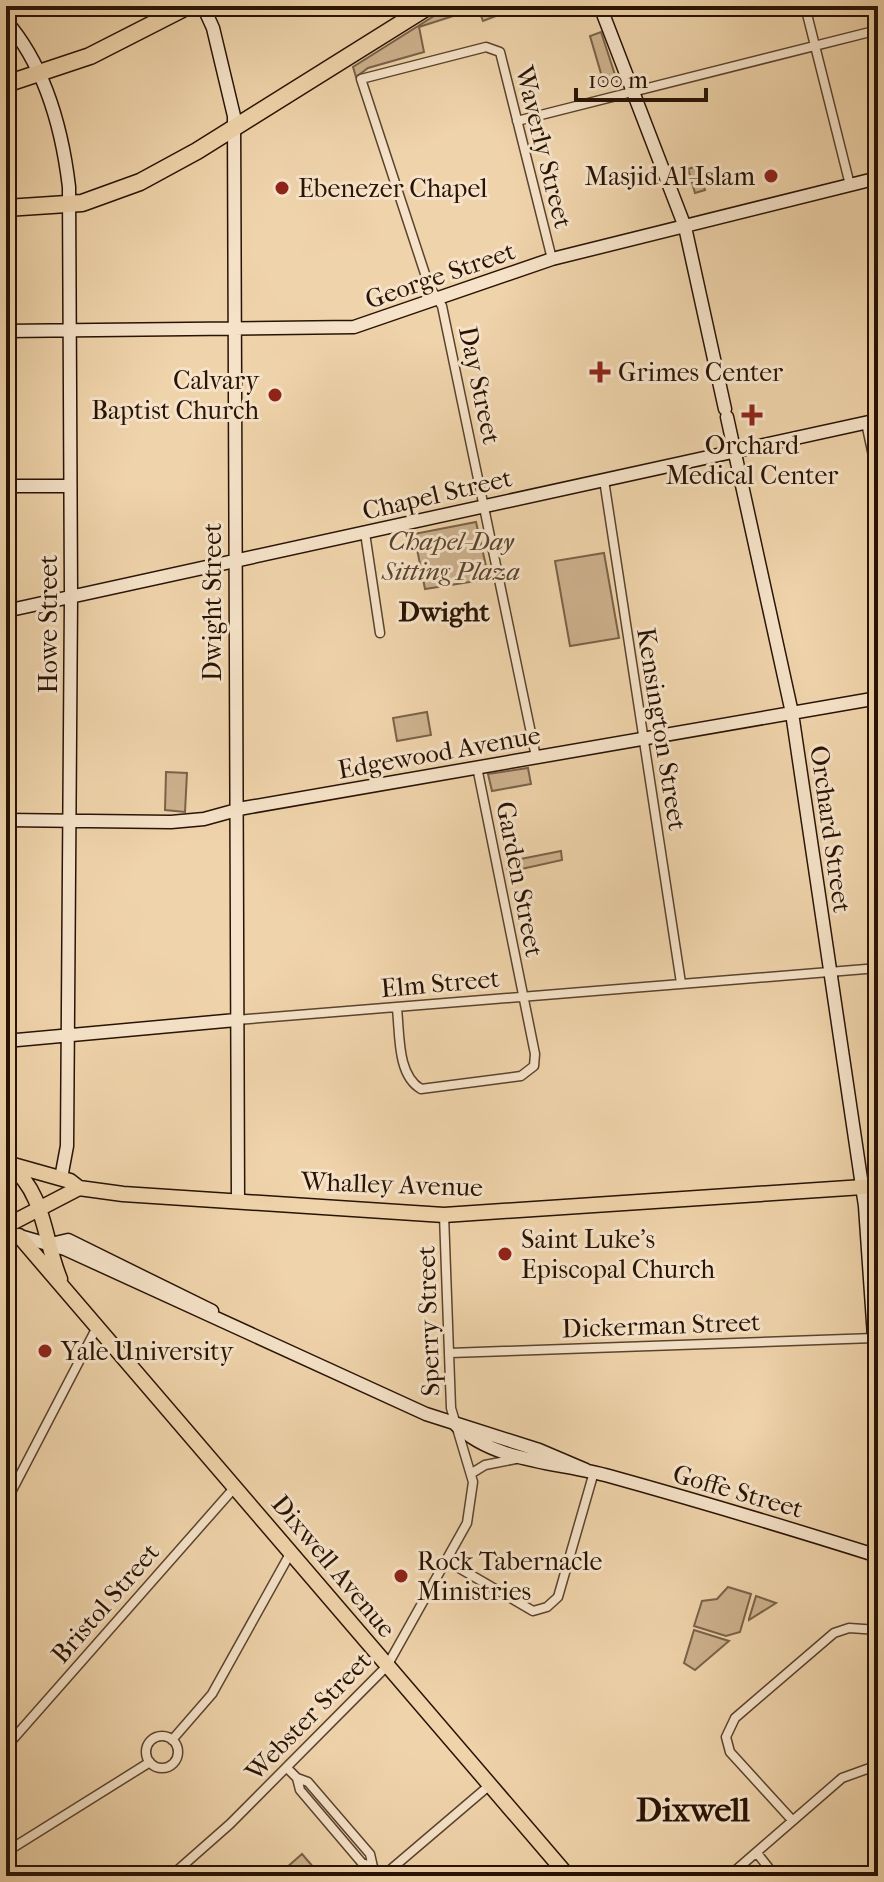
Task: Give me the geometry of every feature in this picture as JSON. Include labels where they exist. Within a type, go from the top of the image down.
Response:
[{"type":"highway","points":[[6,84],[107,48],[188,6]]},
{"type":"highway","points":[[6,208],[69,205],[140,182],[234,128],[429,6]]},
{"type":"main road","name":"Dwight Street","points":[[203,6],[211,22],[227,83],[234,128],[238,1202]]},
{"type":"main road","name":"Orchard Street","points":[[600,6],[685,227],[792,713],[860,1187],[878,1395]]},
{"type":"main road","name":"Howe Street","points":[[6,21],[32,55],[40,73],[66,165],[69,205],[71,597],[67,1146],[61,1178]]},
{"type":"main road","name":"George Street","points":[[6,331],[354,327],[552,259],[878,178]]},
{"type":"main road","name":"Chapel Street","points":[[6,611],[872,422]]},
{"type":"main road","points":[[6,486],[69,486]]},
{"type":"main road","name":"Edgewood Avenue","points":[[6,820],[171,822],[204,819],[235,810],[878,698]]},
{"type":"main road","name":"Elm Street","points":[[6,1041],[236,1020]]},
{"type":"main road","name":"Whalley Avenue","points":[[6,1164],[61,1178],[79,1188],[444,1215],[878,1186]]},
{"type":"main road","name":"Dixwell Avenue","points":[[6,1164],[29,1182],[64,1286]]},
{"type":"main road","points":[[12,1231],[38,1209],[79,1188]]},
{"type":"main road","name":"Dixwell Avenue","points":[[12,1231],[64,1286],[568,1876]]},
{"type":"main road","name":"Goffe Street","points":[[12,1231],[225,1320],[456,1425],[539,1450],[590,1471]]},
{"type":"main road","name":"Goffe Street","points":[[456,1425],[470,1438],[522,1458],[590,1471],[878,1556]]},
{"type":"street","points":[[805,6],[850,185]]},
{"type":"street","points":[[517,121],[878,30]]},
{"type":"street","name":"Waverly Street","points":[[361,79],[493,48],[500,52],[552,259]]},
{"type":"street","name":"Day Street","points":[[361,79],[429,286],[443,308],[536,757]]},
{"type":"street","points":[[872,422],[878,479]]},
{"type":"street","name":"Kensington Street","points":[[604,480],[681,983]]},
{"type":"street","points":[[365,533],[380,633]]},
{"type":"street","name":"Garden Street","points":[[397,1009],[405,1073],[411,1083],[421,1089],[521,1076],[534,1066],[535,1054],[477,767]]},
{"type":"street","name":"Elm Street","points":[[236,1020],[878,968]]},
{"type":"street","name":"Sperry Street","points":[[444,1215],[451,1408],[456,1425]]},
{"type":"street","points":[[6,1502],[97,1327]]},
{"type":"street","name":"Dickerman Street","points":[[450,1353],[874,1338]]},
{"type":"street","name":"Webster Street","points":[[171,1876],[287,1768],[387,1666],[447,1561],[471,1510],[472,1473],[456,1425]]},
{"type":"street","points":[[472,1473],[485,1465],[522,1458]]},
{"type":"street","points":[[447,1561],[533,1611],[547,1607],[558,1597],[590,1471]]},
{"type":"street","name":"Bristol Street","points":[[6,1747],[235,1487]]},
{"type":"street","points":[[172,1740],[212,1694],[291,1551]]},
{"type":"street","points":[[792,1820],[730,1752],[727,1729],[735,1718],[834,1633],[849,1628],[878,1630]]},
{"type":"street","points":[[162,1736],[172,1740],[177,1750],[173,1762],[164,1767],[150,1762],[146,1752],[150,1742],[162,1736]]},
{"type":"street","points":[[6,1852],[150,1762]]},
{"type":"street","points":[[729,1876],[848,1775],[878,1765]]},
{"type":"street","points":[[287,1768],[297,1778],[308,1782],[370,1854],[373,1867],[382,1876],[491,1784]]},
{"type":"street","points":[[757,1853],[775,1876]]},
{"type":"street","points":[[183,1866],[193,1876]]},
{"type":"green space","points":[[450,6],[522,6],[483,21],[478,8],[419,27],[424,52],[368,68],[356,77],[353,67]]},
{"type":"green space","points":[[601,32],[618,84],[605,87],[590,36]]},
{"type":"green space","points":[[697,166],[705,190],[695,193],[688,169]]},
{"type":"green space","name":"Chapel-Day Sitting Plaza","points":[[476,522],[489,579],[425,589],[414,534]]},
{"type":"green space","points":[[604,553],[619,638],[570,646],[555,561]]},
{"type":"green space","points":[[427,712],[431,735],[397,741],[393,718]]},
{"type":"green space","points":[[528,768],[531,784],[492,791],[488,774]]},
{"type":"green space","points":[[166,772],[187,773],[185,812],[165,810]]},
{"type":"green space","points":[[561,851],[562,860],[508,872],[506,862]]},
{"type":"green space","points":[[728,1587],[751,1594],[740,1632],[726,1636],[694,1626],[702,1601],[717,1599]]},
{"type":"green space","points":[[756,1596],[776,1603],[749,1620],[749,1619]]},
{"type":"green space","points":[[694,1630],[729,1641],[695,1670],[684,1663]]},
{"type":"green space","points":[[302,1854],[321,1876],[277,1876]]},
{"type":"place","name":"Masjid Al-Islam","points":[[771,176]]},
{"type":"place","name":"Ebenezer Chapel","points":[[282,188]]},
{"type":"place","name":"Grimes Center","points":[[600,372]]},
{"type":"place","name":"Calvary Baptist Church","points":[[275,395]]},
{"type":"place","name":"Orchard Medical Center","points":[[752,415]]},
{"type":"place","name":"Saint Luke's Episcopal Church","points":[[505,1254]]},
{"type":"place","name":"Yale University","points":[[45,1351]]},
{"type":"place","name":"Rock Tabernacle Ministries","points":[[401,1576]]},
{"type":"district","name":"Dwight","points":[[444,611]]},
{"type":"district","name":"Dixwell","points":[[693,1809]]}]
